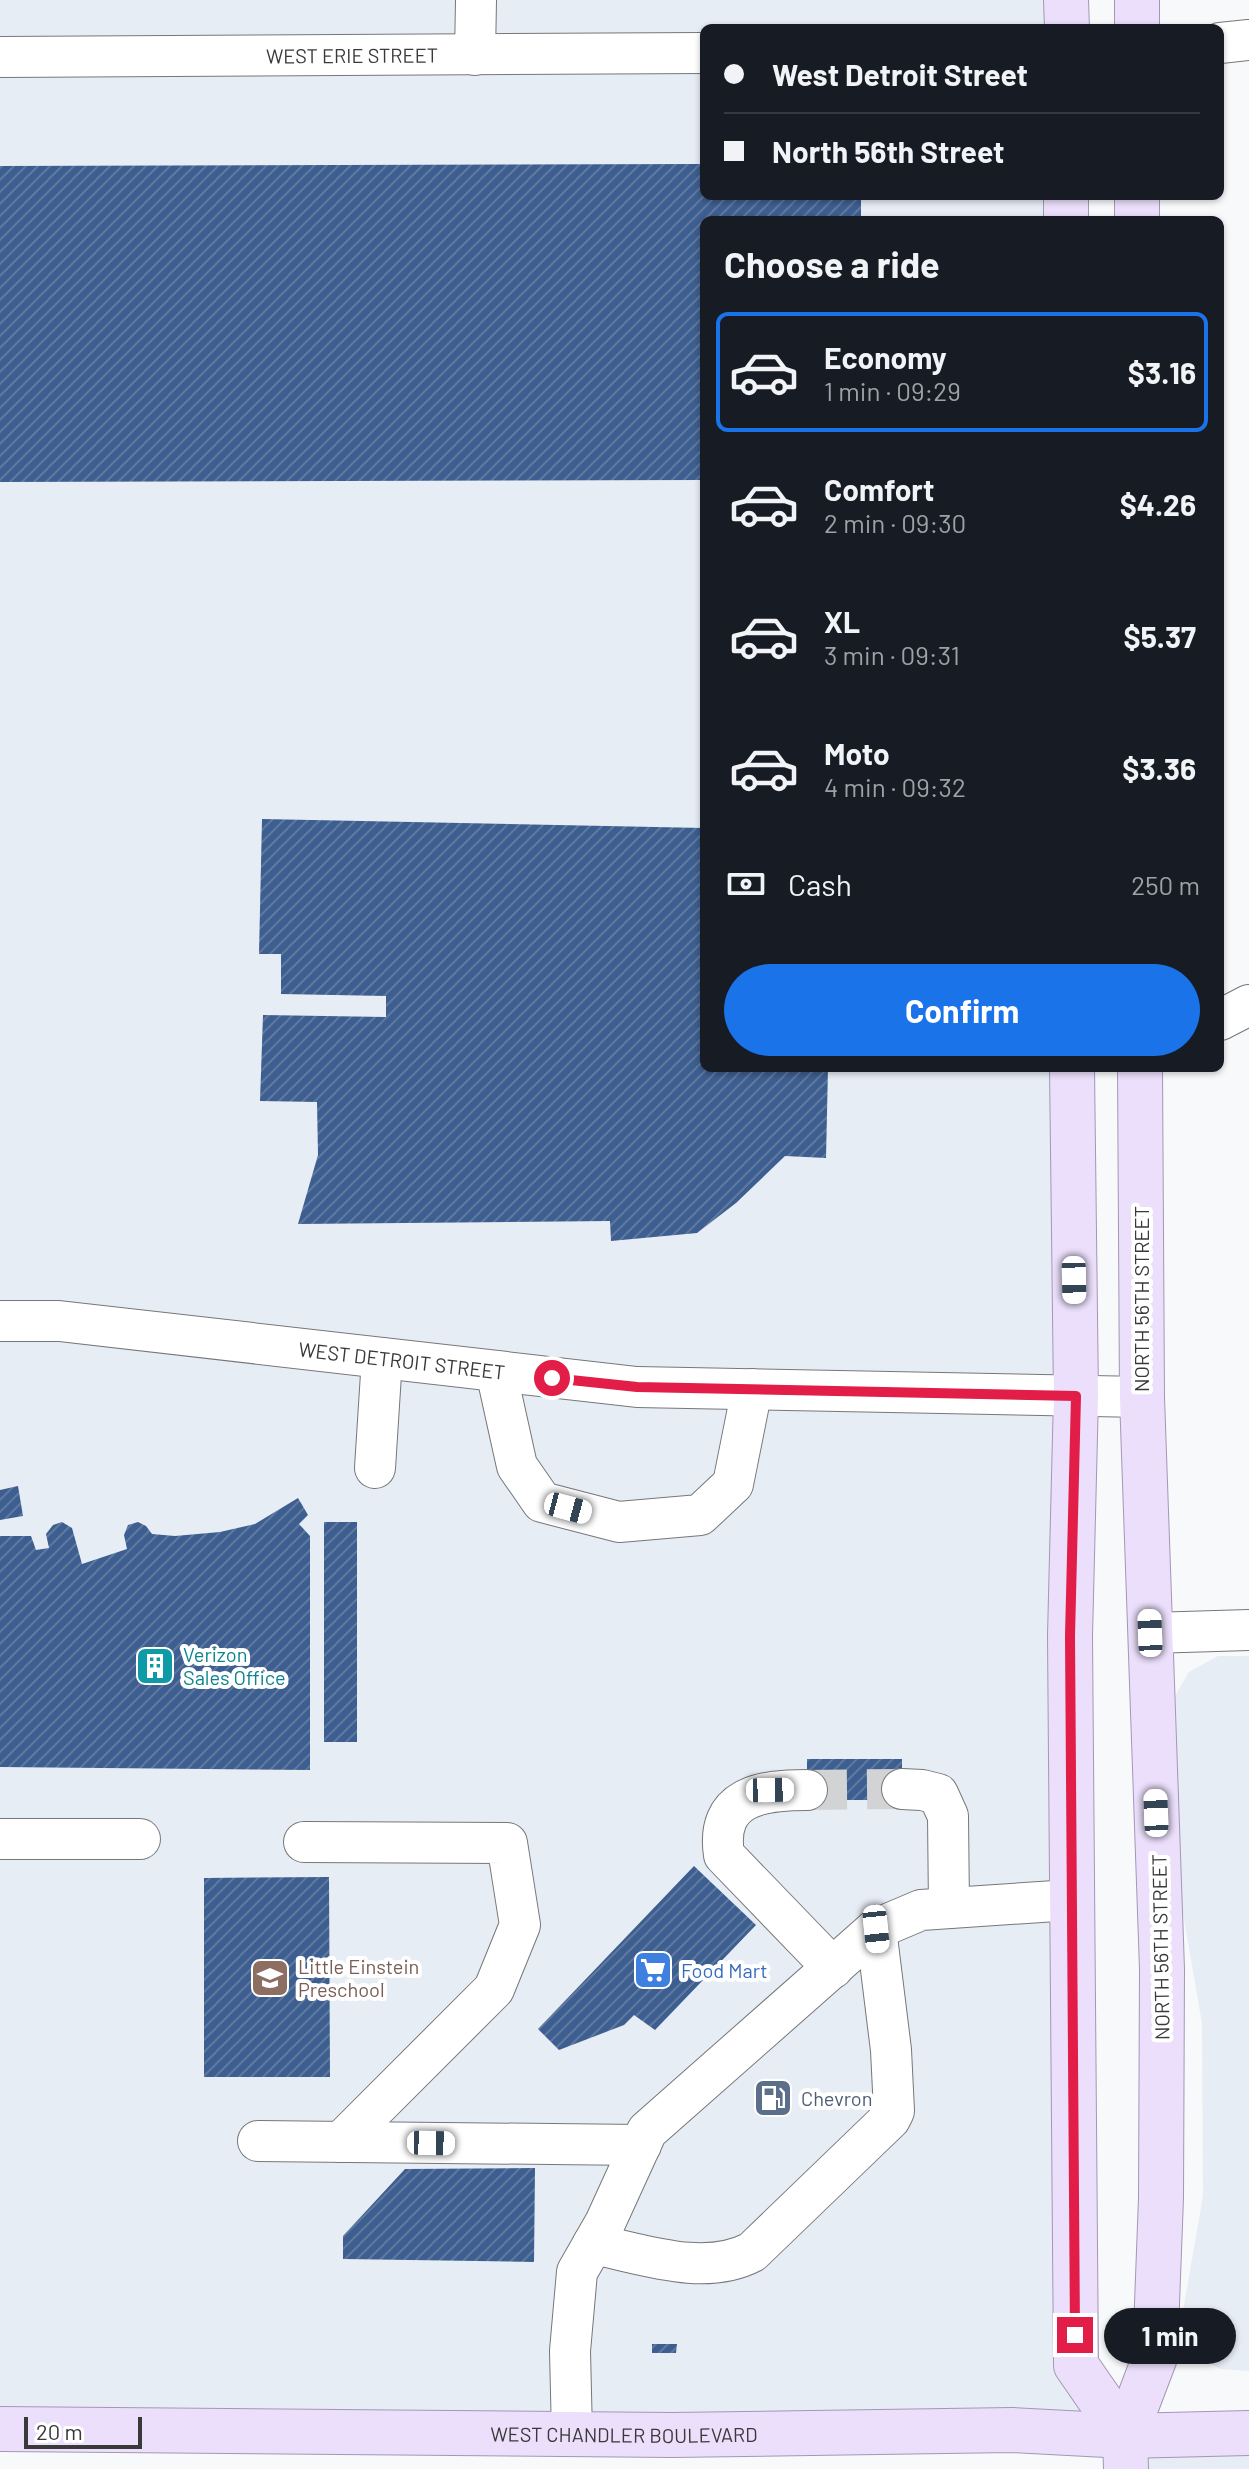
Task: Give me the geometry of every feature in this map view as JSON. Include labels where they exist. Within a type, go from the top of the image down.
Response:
[{"type":"main road","points":[[1066,0],[1067,24]]},
{"type":"main road","points":[[1137,0],[1137,24]]},
{"type":"main road","points":[[1072,1072],[1076,1396],[1070,1636],[1076,2365],[1126,2453]]},
{"type":"main road","name":"NORTH 56TH STREET","points":[[1126,2453],[1155,2357],[1160,2214],[1162,1969],[1142,1397],[1140,1072]]},
{"type":"main road","name":"WEST CHANDLER BOULEVARD","points":[[0,2429],[572,2434],[1012,2430],[1126,2453],[1249,2433]]},
{"type":"street","points":[[475,55],[476,0]]},
{"type":"street","points":[[1224,43],[1249,40]]},
{"type":"street","name":"WEST ERIE STREET","points":[[0,57],[700,53]]},
{"type":"street","points":[[1224,1018],[1249,1005]]},
{"type":"street","name":"WEST DETROIT STREET","points":[[0,1321],[59,1321],[637,1387],[1142,1397]]},
{"type":"street","points":[[375,1468],[382,1358]]},
{"type":"street","points":[[496,1371],[517,1466],[542,1502],[619,1522],[700,1515],[733,1484],[752,1389]]},
{"type":"street","points":[[1150,1633],[1249,1630]]},
{"type":"street","points":[[902,1789],[938,1794],[948,1816],[949,1908]]},
{"type":"street","points":[[807,1790],[770,1790],[747,1798],[731,1813],[721,1834],[724,1855],[833,1968]]},
{"type":"street","points":[[0,1839],[140,1839]]},
{"type":"street","points":[[304,1842],[507,1843],[520,1925],[494,1989],[341,2142]]},
{"type":"street","points":[[572,2434],[570,2351],[577,2272],[647,2131],[876,1929],[921,1910],[1071,1900]]},
{"type":"street","points":[[593,2244],[677,2261],[734,2261],[752,2252],[890,2119],[894,2111],[891,2050],[876,1929]]},
{"type":"street","points":[[258,2141],[641,2145]]},
{"type":"shaded area","points":[[0,0],[1051,0],[1059,24],[700,24],[700,200],[1068,200],[1068,216],[700,216],[700,1072],[1074,1072],[1076,2365],[1125,2436],[0,2429]]},
{"type":"shaded area","points":[[1218,1656],[1249,1656],[1249,2371],[1220,2369],[1208,2362],[1191,2344],[1183,2329],[1183,2311],[1203,2196],[1202,2023],[1179,1891],[1175,1696],[1189,1672]]},
{"type":"shaded area","points":[[1249,2433],[1249,2469],[1126,2469],[1125,2436]]},
{"type":"building","points":[[700,164],[700,200],[861,200],[861,216],[700,216],[700,480],[0,482],[0,166]]},
{"type":"building","points":[[262,819],[700,828],[700,1072],[828,1072],[826,1158],[785,1156],[736,1203],[697,1233],[611,1241],[610,1221],[298,1224],[318,1155],[317,1102],[260,1101],[263,1015],[386,1017],[386,996],[281,994],[281,954],[259,954]]},
{"type":"building","points":[[18,1486],[23,1516],[0,1520],[0,1490]]},
{"type":"building","name":"Verizon Sales Office","points":[[298,1498],[308,1515],[299,1524],[310,1536],[310,1770],[0,1767],[0,1536],[31,1536],[36,1550],[49,1548],[46,1534],[53,1525],[62,1522],[72,1528],[82,1564],[127,1549],[124,1535],[128,1525],[138,1522],[152,1534],[175,1536],[220,1532],[255,1524]]},
{"type":"building","points":[[324,1522],[357,1522],[357,1742],[324,1742]]},
{"type":"building","points":[[807,1759],[902,1759],[902,1800],[807,1800]]},
{"type":"building","name":"Food Mart","points":[[694,1866],[756,1925],[655,2030],[634,2015],[624,2025],[559,2050],[538,2029]]},
{"type":"building","points":[[329,1877],[330,2077],[204,2077],[204,1878]]},
{"type":"building","points":[[535,2168],[534,2262],[343,2259],[343,2236],[405,2169]]},
{"type":"building","points":[[652,2344],[677,2344],[676,2353],[652,2353]]},
{"type":"tunnel","points":[[807,1790],[902,1789]]},
{"type":"place","name":"Verizon Sales Office","points":[[155,1666]]},
{"type":"place","name":"Food Mart","points":[[653,1970]]},
{"type":"place","name":"Little Einstein Preschool","points":[[270,1978]]},
{"type":"place","name":"Chevron","points":[[773,2098]]},
{"type":"route","points":[[552,1378],[637,1387],[1076,1396],[1070,1636],[1075,2335]]}]
